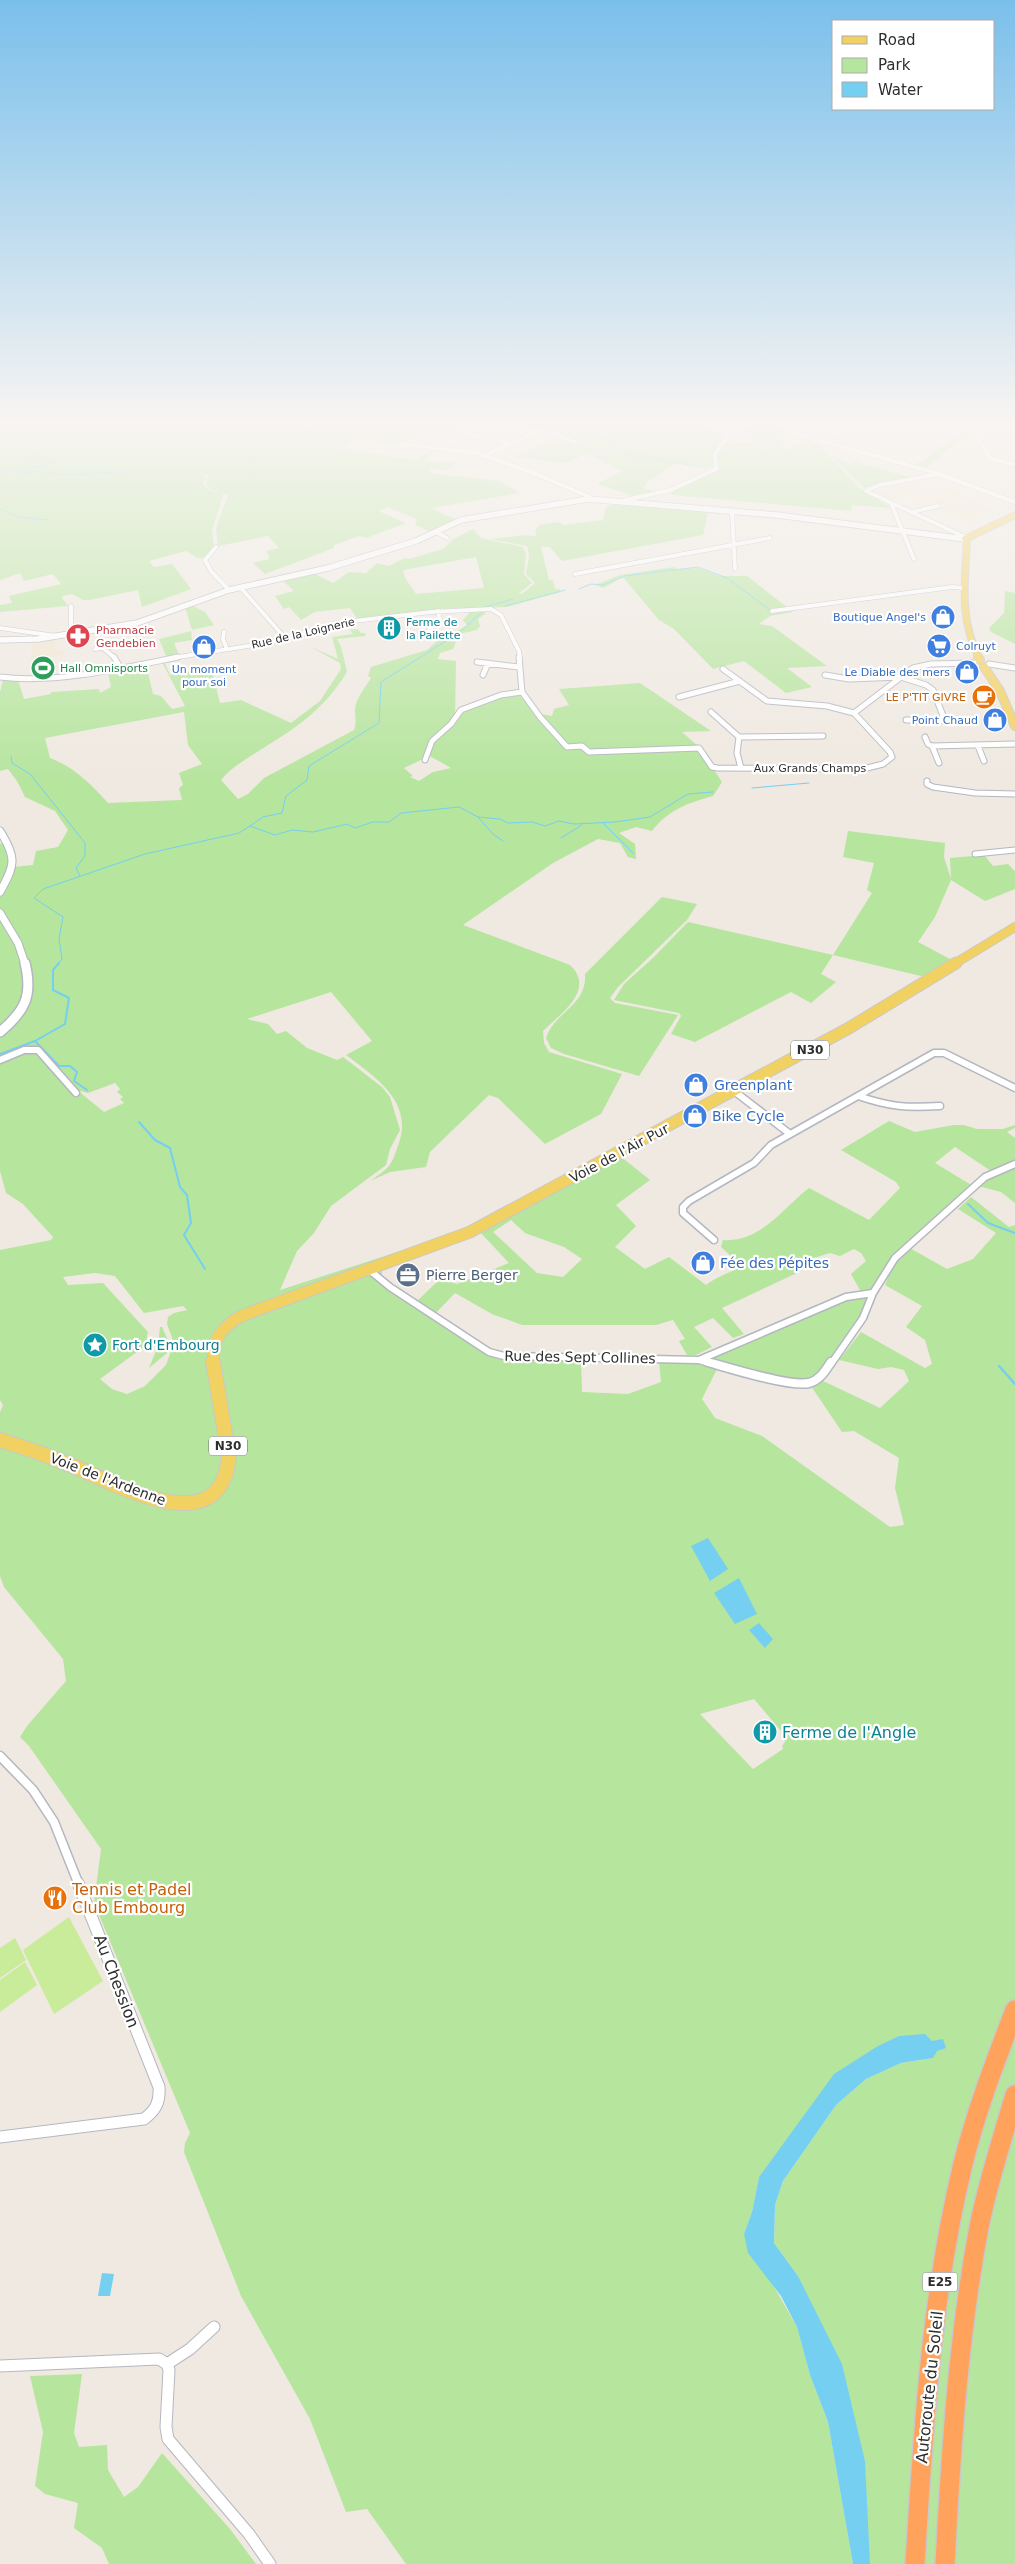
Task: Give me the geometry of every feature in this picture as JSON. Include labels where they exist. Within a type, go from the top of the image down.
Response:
[{"type":"highway","name":"Autoroute du Soleil","points":[[915,2564],[927,2380],[942,2265],[963,2168],[990,2074],[1015,2010]]},
{"type":"highway","name":"Autoroute du Soleil","points":[[944,2564],[957,2389],[971,2279],[990,2180],[1015,2095]]},
{"type":"main road","points":[[968,543],[965,621],[981,663],[1000,691],[1015,726]]},
{"type":"main road","name":"Voie de l'Air Pur","points":[[368,1269],[470,1232],[849,1028],[1015,927]]},
{"type":"main road","name":"Voie de l'Ardenne","points":[[0,1440],[157,1500],[187,1504],[202,1501],[220,1487],[227,1476],[229,1461],[213,1363],[214,1342],[219,1333],[226,1325],[248,1314],[368,1269]]},
{"type":"street","points":[[0,640],[56,636],[144,622],[229,590],[328,568],[411,543]]},
{"type":"street","points":[[574,574],[732,543],[735,569]]},
{"type":"street","points":[[909,543],[915,557],[914,559]]},
{"type":"street","points":[[216,547],[205,560],[211,571],[229,590]]},
{"type":"street","points":[[241,588],[285,638]]},
{"type":"street","points":[[772,611],[952,588],[965,588]]},
{"type":"street","points":[[71,606],[71,634]]},
{"type":"street","name":"Rue de la Loignerie","points":[[0,677],[16,680],[121,669],[285,638],[331,624],[438,611],[466,612],[487,609],[496,611],[500,615],[519,651],[522,692]]},
{"type":"street","points":[[424,635],[440,620],[438,611]]},
{"type":"street","points":[[0,628],[53,634],[56,636]]},
{"type":"street","points":[[224,632],[223,639],[227,650]]},
{"type":"street","points":[[95,649],[112,647]]},
{"type":"street","points":[[104,649],[114,657],[121,669]]},
{"type":"street","points":[[477,662],[519,667]]},
{"type":"street","points":[[483,675],[488,663]]},
{"type":"street","points":[[723,670],[767,701],[827,706],[854,713],[900,677],[918,666],[981,663],[1015,668]]},
{"type":"street","points":[[825,674],[849,679],[900,677],[933,690],[945,720]]},
{"type":"street","points":[[680,697],[740,681]]},
{"type":"street","points":[[425,760],[432,741],[451,724],[461,710],[501,695],[522,692]]},
{"type":"street","name":"Aux Grands Champs","points":[[522,692],[540,717],[567,747],[582,746],[589,752],[699,748],[712,767],[717,768],[863,769],[877,767],[890,760],[892,756],[890,752],[854,713]]},
{"type":"street","points":[[711,712],[739,736],[823,736]]},
{"type":"street","points":[[906,720],[957,721]]},
{"type":"street","name":"Aux Grands Champs","points":[[739,736],[737,752],[740,768]]},
{"type":"street","points":[[925,737],[928,744],[932,746],[939,763]]},
{"type":"street","points":[[932,746],[978,746],[987,743],[1015,744]]},
{"type":"street","points":[[978,746],[984,762]]},
{"type":"street","points":[[927,781],[928,784],[933,786],[975,793],[1015,794]]},
{"type":"street","points":[[0,831],[12,849],[14,865],[0,892]]},
{"type":"street","points":[[975,854],[1015,850]]},
{"type":"street","points":[[0,913],[19,943],[28,968],[28,988],[23,1009],[10,1026],[0,1032]]},
{"type":"street","points":[[0,1060],[24,1050],[38,1050],[76,1093]]},
{"type":"street","points":[[714,1240],[683,1213],[683,1207],[754,1163],[772,1145],[934,1053],[940,1052],[1015,1088]]},
{"type":"street","points":[[734,1091],[790,1134]]},
{"type":"street","points":[[858,1096],[888,1106],[906,1108],[940,1106]]},
{"type":"street","name":"Rue des Sept Collines","points":[[368,1269],[390,1287],[489,1352],[497,1354],[698,1360],[779,1380],[814,1381],[824,1373],[863,1318],[873,1293],[895,1258],[906,1246],[985,1177],[1015,1164]]},
{"type":"street","name":"Rue des Sept Collines","points":[[698,1360],[730,1344],[846,1297],[873,1293]]},
{"type":"street","name":"Au Chession","points":[[0,1756],[33,1790],[54,1822],[160,2087],[161,2099],[157,2109],[144,2119],[0,2138]]},
{"type":"street","points":[[167,2364],[186,2352],[214,2327]]},
{"type":"street","points":[[0,2366],[159,2360],[167,2364],[169,2370],[168,2439],[249,2534],[270,2564]]},
{"type":"shaded area","points":[[55,638],[55,651],[64,650],[64,656],[30,659],[33,641]]},
{"type":"green space","points":[[0,543],[213,543],[214,548],[201,558],[195,557],[186,551],[149,561],[154,567],[172,564],[191,589],[142,607],[138,590],[89,600],[83,600],[72,594],[62,598],[68,606],[0,612],[0,605],[12,603],[9,596],[61,584],[53,574],[24,581],[20,573],[0,580]]},
{"type":"green space","points":[[218,543],[235,543],[218,546]]},
{"type":"green space","points":[[274,543],[341,543],[334,545],[334,548],[265,574],[253,563],[270,559],[266,551],[279,548]]},
{"type":"green space","points":[[449,543],[503,543],[523,547],[526,553],[524,574],[532,583],[519,593],[522,594],[535,583],[526,574],[529,557],[527,546],[509,543],[661,543],[562,561],[550,547],[541,547],[549,580],[553,580],[555,589],[559,589],[561,592],[507,607],[436,609],[358,620],[350,608],[315,612],[301,620],[289,607],[284,609],[275,596],[294,591],[282,580],[313,573],[333,583],[349,572],[366,573],[377,563],[389,566],[405,558],[409,559],[443,549]],"holes":[[[476,557],[484,588],[416,594],[405,578],[403,570]]]},
{"type":"green space","points":[[674,567],[676,569],[699,568],[719,576],[747,576],[793,612],[770,616],[759,624],[772,626],[827,666],[787,668],[812,687],[786,693],[744,661],[713,669],[674,629],[659,620],[623,577],[603,588],[595,585],[620,575]]},
{"type":"green space","points":[[1005,591],[1015,593],[1015,644],[991,632],[989,628],[1004,613]]},
{"type":"green space","points":[[191,605],[205,612],[214,625],[192,630],[185,607]]},
{"type":"green space","points":[[483,610],[486,613],[478,619],[480,626],[477,630],[455,635],[453,641],[456,642],[453,649],[440,653],[438,659],[456,661],[455,717],[443,729],[454,719],[479,704],[493,699],[522,694],[543,725],[565,747],[540,714],[552,716],[554,709],[569,705],[559,689],[640,683],[711,731],[682,732],[699,747],[722,782],[713,796],[679,808],[652,831],[636,827],[619,833],[635,844],[636,859],[628,857],[620,843],[598,839],[553,863],[463,925],[570,965],[577,974],[578,992],[566,1009],[543,1031],[544,1043],[549,1052],[622,1074],[601,1114],[545,1144],[498,1098],[489,1095],[430,1152],[426,1167],[390,1172],[370,1181],[386,1169],[392,1161],[402,1128],[401,1115],[396,1102],[389,1092],[379,1081],[346,1055],[372,1041],[331,992],[247,1019],[268,1024],[277,1034],[286,1031],[307,1048],[337,1060],[343,1057],[382,1087],[390,1097],[400,1130],[390,1149],[386,1165],[331,1206],[314,1233],[297,1251],[280,1290],[459,1232],[620,1156],[650,1180],[616,1205],[636,1226],[615,1247],[645,1269],[669,1257],[706,1285],[742,1266],[721,1247],[723,1240],[748,1236],[759,1230],[770,1223],[809,1188],[869,1220],[900,1188],[896,1182],[841,1150],[889,1121],[915,1132],[954,1125],[964,1125],[977,1129],[1003,1129],[1015,1125],[1015,1128],[1007,1132],[1015,1138],[1015,1160],[1011,1162],[1015,1165],[1015,1203],[1001,1192],[978,1186],[991,1171],[955,1147],[935,1163],[973,1186],[900,1250],[872,1292],[861,1292],[851,1274],[866,1261],[861,1253],[854,1249],[840,1256],[830,1253],[797,1263],[795,1260],[789,1262],[797,1273],[722,1308],[744,1334],[733,1338],[713,1318],[694,1327],[712,1347],[696,1355],[687,1355],[679,1341],[685,1339],[673,1320],[656,1325],[522,1325],[492,1314],[455,1293],[432,1317],[489,1356],[499,1358],[581,1360],[582,1392],[628,1394],[661,1382],[659,1361],[699,1363],[846,1300],[871,1294],[860,1318],[846,1341],[820,1372],[810,1380],[780,1379],[720,1363],[702,1399],[715,1418],[762,1436],[890,1527],[904,1525],[895,1488],[899,1458],[854,1431],[842,1432],[811,1386],[821,1380],[880,1408],[909,1381],[904,1370],[891,1367],[878,1369],[839,1360],[861,1332],[925,1368],[932,1364],[925,1340],[906,1327],[922,1306],[885,1285],[896,1258],[908,1247],[947,1269],[973,1259],[996,1233],[958,1209],[971,1197],[1009,1227],[1015,1225],[1015,2564],[870,2564],[867,2538],[798,2276],[774,2243],[775,2205],[783,2181],[836,2105],[866,2079],[901,2063],[933,2058],[932,2041],[899,2036],[759,2177],[752,2212],[744,2234],[797,2327],[810,2375],[828,2422],[853,2564],[406,2564],[367,2509],[346,2512],[310,2419],[241,2296],[184,2152],[185,2143],[190,2133],[94,1903],[101,1849],[29,1746],[20,1737],[27,1726],[66,1681],[63,1659],[4,1587],[0,1576],[0,1412],[3,1405],[0,1400],[0,1250],[51,1240],[53,1237],[23,1204],[6,1193],[0,1171],[0,844],[6,842],[13,867],[33,865],[36,851],[58,847],[68,830],[55,811],[25,797],[8,769],[0,771],[0,692],[3,680],[18,680],[24,699],[51,694],[51,692],[99,689],[100,693],[111,687],[108,673],[146,665],[153,694],[161,696],[172,709],[185,706],[162,662],[164,661],[170,675],[211,667],[220,703],[241,700],[291,723],[320,701],[341,669],[340,663],[309,646],[338,659],[332,637],[353,634],[350,630],[358,629],[361,633],[366,633],[365,636],[337,639],[341,646],[347,672],[321,705],[291,730],[237,765],[221,780],[238,799],[248,794],[264,778],[354,730],[357,701],[371,678],[368,676],[371,667],[427,650],[438,640],[450,640],[453,634],[467,625],[463,620],[470,612]],"holes":[[[184,712],[188,745],[202,764],[179,773],[183,785],[179,788],[182,800],[108,803],[82,777],[67,766],[50,758],[45,738]],[[443,729],[434,741],[428,755],[451,768],[433,772],[419,781],[410,777],[413,776],[404,768],[423,759],[427,745]],[[115,1083],[120,1089],[117,1092],[123,1097],[120,1099],[124,1103],[104,1112],[77,1090],[88,1093]],[[511,1220],[525,1233],[564,1247],[582,1259],[563,1277],[537,1273],[493,1232]],[[480,1232],[509,1263],[457,1284],[440,1279],[417,1301],[382,1277],[382,1271]],[[95,1273],[115,1276],[144,1313],[183,1306],[187,1310],[174,1313],[168,1317],[167,1324],[174,1343],[166,1365],[145,1386],[127,1394],[112,1389],[100,1379],[145,1346],[148,1332],[103,1283],[68,1285],[63,1277]],[[754,1699],[781,1731],[785,1742],[782,1746],[783,1749],[753,1769],[700,1714]]]},
{"type":"green space","points":[[191,631],[192,640],[174,643],[179,655],[167,658],[159,639]]},
{"type":"green space","points":[[848,831],[945,843],[944,857],[951,879],[950,858],[984,855],[993,866],[1008,864],[1015,871],[1015,889],[985,901],[951,880],[935,917],[918,942],[952,960],[925,977],[833,955],[872,893],[867,890],[874,863],[843,857]]},
{"type":"green space","points":[[662,897],[697,904],[687,920],[618,987],[610,998],[615,1003],[678,1015],[639,1076],[564,1054],[551,1048],[546,1038],[557,1021],[581,994],[585,974]]},
{"type":"green space","points":[[688,922],[833,955],[821,974],[836,982],[811,1003],[791,992],[695,1042],[671,1034],[681,1016],[679,1013],[614,1000],[624,984]]},
{"type":"green space","points":[[160,1327],[162,1327],[167,1338],[167,1353],[149,1368],[158,1346]]},
{"type":"green space","points":[[69,1917],[103,1981],[54,2014],[23,1950]]},
{"type":"green space","points":[[15,1938],[26,1960],[0,1978],[0,1948]]},
{"type":"green space","points":[[25,1962],[37,1985],[0,2012],[0,1980]]},
{"type":"green space","points":[[82,2374],[74,2433],[79,2447],[107,2445],[108,2470],[124,2497],[138,2487],[162,2453],[230,2529],[256,2564],[109,2564],[102,2548],[74,2528],[78,2503],[45,2494],[35,2486],[43,2432],[30,2376]]},
{"type":"water","points":[[708,1538],[728,1569],[710,1581],[691,1546]]},
{"type":"water","points":[[739,1578],[757,1614],[735,1624],[714,1593]]},
{"type":"water","points":[[759,1623],[773,1639],[765,1648],[749,1630]]},
{"type":"water","points":[[925,2034],[932,2041],[943,2039],[946,2048],[937,2051],[933,2058],[901,2063],[866,2079],[836,2105],[783,2181],[775,2205],[774,2243],[798,2276],[842,2364],[865,2461],[870,2564],[853,2564],[828,2422],[810,2375],[797,2327],[781,2296],[748,2253],[744,2234],[752,2212],[759,2177],[834,2074],[878,2046],[899,2036]]},
{"type":"water","points":[[102,2273],[114,2274],[110,2296],[98,2296]]},
{"type":"waterway","points":[[579,589],[591,584],[603,585],[625,576],[698,567],[727,578],[771,611]]},
{"type":"waterway","points":[[505,606],[565,590]]},
{"type":"waterway","points":[[485,607],[513,599]]},
{"type":"waterway","points":[[250,826],[263,817],[282,813],[286,796],[307,780],[309,766],[379,723],[381,682],[460,632],[483,611]]},
{"type":"waterway","points":[[11,756],[12,763],[30,774],[85,843],[85,856],[76,868],[80,876]]},
{"type":"waterway","points":[[752,788],[809,783]]},
{"type":"waterway","points":[[478,817],[500,819],[508,823],[532,822],[545,826],[559,821],[574,824],[615,822],[650,817],[688,794],[713,792]]},
{"type":"waterway","points":[[250,826],[275,835],[292,830],[313,832],[347,824],[355,828],[373,822],[389,822],[401,813],[459,807],[478,817]]},
{"type":"waterway","points":[[478,817],[493,834],[503,841]]},
{"type":"waterway","points":[[603,823],[633,853]]},
{"type":"waterway","points":[[561,838],[582,825]]},
{"type":"waterway","points":[[58,964],[62,959],[59,939],[63,917],[34,898],[43,889],[145,854],[239,833],[250,826]]},
{"type":"waterway","points":[[35,1041],[65,1024],[69,998],[53,990],[53,970],[59,963]]},
{"type":"waterway","points":[[0,1054],[35,1041]]},
{"type":"waterway","points":[[35,1041],[59,1066],[70,1066],[77,1072],[74,1081],[87,1090]]},
{"type":"waterway","points":[[139,1122],[155,1140],[170,1148],[180,1187],[187,1195],[191,1223],[184,1235],[205,1269]]},
{"type":"waterway","points":[[968,1204],[988,1223],[1015,1233]]},
{"type":"waterway","points":[[999,1366],[1015,1384]]},
{"type":"place","name":"Boutique Angel's","points":[[943,617]]},
{"type":"place","name":"Ferme de la Pailette","points":[[389,628]]},
{"type":"place","name":"Pharmacie Gendebien","points":[[78,636]]},
{"type":"place","name":"Colruyt","points":[[939,646]]},
{"type":"place","name":"Un moment pour soi","points":[[204,647]]},
{"type":"place","name":"Hall Omnisports","points":[[43,668]]},
{"type":"place","name":"Le Diable des mers","points":[[967,672]]},
{"type":"place","name":"LE P'TIT GIVRE","points":[[984,697]]},
{"type":"place","name":"Point Chaud","points":[[995,720]]},
{"type":"place","name":"Greenplant","points":[[696,1085]]},
{"type":"place","name":"Bike Cycle","points":[[695,1116]]},
{"type":"place","name":"Fée des Pépites","points":[[703,1263]]},
{"type":"place","name":"Pierre Berger","points":[[408,1275]]},
{"type":"place","name":"Fort d'Embourg","points":[[95,1345]]},
{"type":"place","name":"Ferme de l'Angle","points":[[765,1732]]},
{"type":"place","name":"Tennis et Padel Club Embourg","points":[[55,1898]]}]
